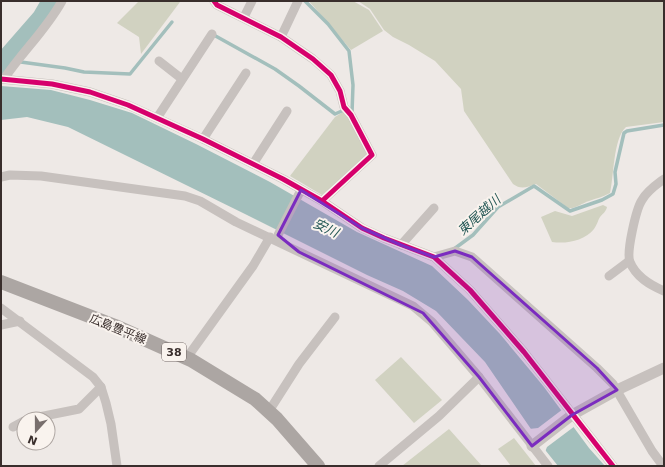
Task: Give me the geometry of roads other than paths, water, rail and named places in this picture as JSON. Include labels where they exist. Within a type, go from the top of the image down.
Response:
[{"type":"main road","name":"広島豊平線","points":[[1,282],[114,326],[180,354],[255,398],[300,444],[318,466]]},
{"type":"street","points":[[2,79],[42,31],[62,1]]},
{"type":"street","points":[[214,1],[217,5],[244,17],[281,37],[313,59],[331,75],[340,91],[344,107],[352,116],[372,155],[322,201]]},
{"type":"street","points":[[244,17],[252,1]]},
{"type":"street","points":[[281,37],[298,1]]},
{"type":"street","points":[[157,118],[212,34]]},
{"type":"street","points":[[159,61],[182,79]]},
{"type":"street","points":[[203,139],[246,73]]},
{"type":"street","points":[[2,79],[52,84],[90,92],[128,104],[253,164],[322,201],[362,228],[434,257],[470,290],[524,352],[613,466]]},
{"type":"street","points":[[253,164],[287,111]]},
{"type":"street","points":[[1,177],[10,175],[41,176],[141,191],[173,194],[200,201],[236,222],[256,226],[299,252],[413,306],[432,322],[479,377],[523,433],[535,443],[548,466]]},
{"type":"street","points":[[664,178],[650,190],[642,200],[635,218],[629,247],[629,261],[634,270],[650,285],[664,291]]},
{"type":"street","points":[[191,352],[274,236],[301,190]]},
{"type":"street","points":[[401,245],[434,208]]},
{"type":"street","points":[[434,257],[455,251],[472,256],[597,368],[613,384],[652,451],[663,466]]},
{"type":"street","points":[[609,276],[629,261]]},
{"type":"street","points":[[1,308],[93,377],[101,387],[111,424],[117,466]]},
{"type":"street","points":[[269,411],[299,364],[335,317]]},
{"type":"street","points":[[1,325],[20,321]]},
{"type":"street","points":[[535,443],[572,415],[617,390],[663,369]]},
{"type":"street","points":[[379,466],[439,416],[479,377]]},
{"type":"street","points":[[56,414],[79,409],[101,387]]},
{"type":"water","name":"安川","points":[[1,86],[51,90],[132,113],[270,182],[357,232],[432,266],[468,300],[500,334],[544,387],[589,448],[605,466],[558,466],[546,451],[485,362],[436,311],[403,291],[367,275],[68,127],[27,117],[1,120]]},
{"type":"waterway","points":[[1,65],[42,18],[52,1]]},
{"type":"waterway","points":[[305,1],[328,24],[349,51],[353,85],[352,113]]},
{"type":"waterway","points":[[6,60],[84,72],[130,74],[172,22]]},
{"type":"waterway","points":[[212,34],[275,69],[335,114],[344,110]]},
{"type":"waterway","name":"東尾越川","points":[[454,249],[473,235],[498,207],[534,186],[570,211],[602,200],[613,194],[616,184],[615,172],[624,133],[627,131],[664,125]]}]
